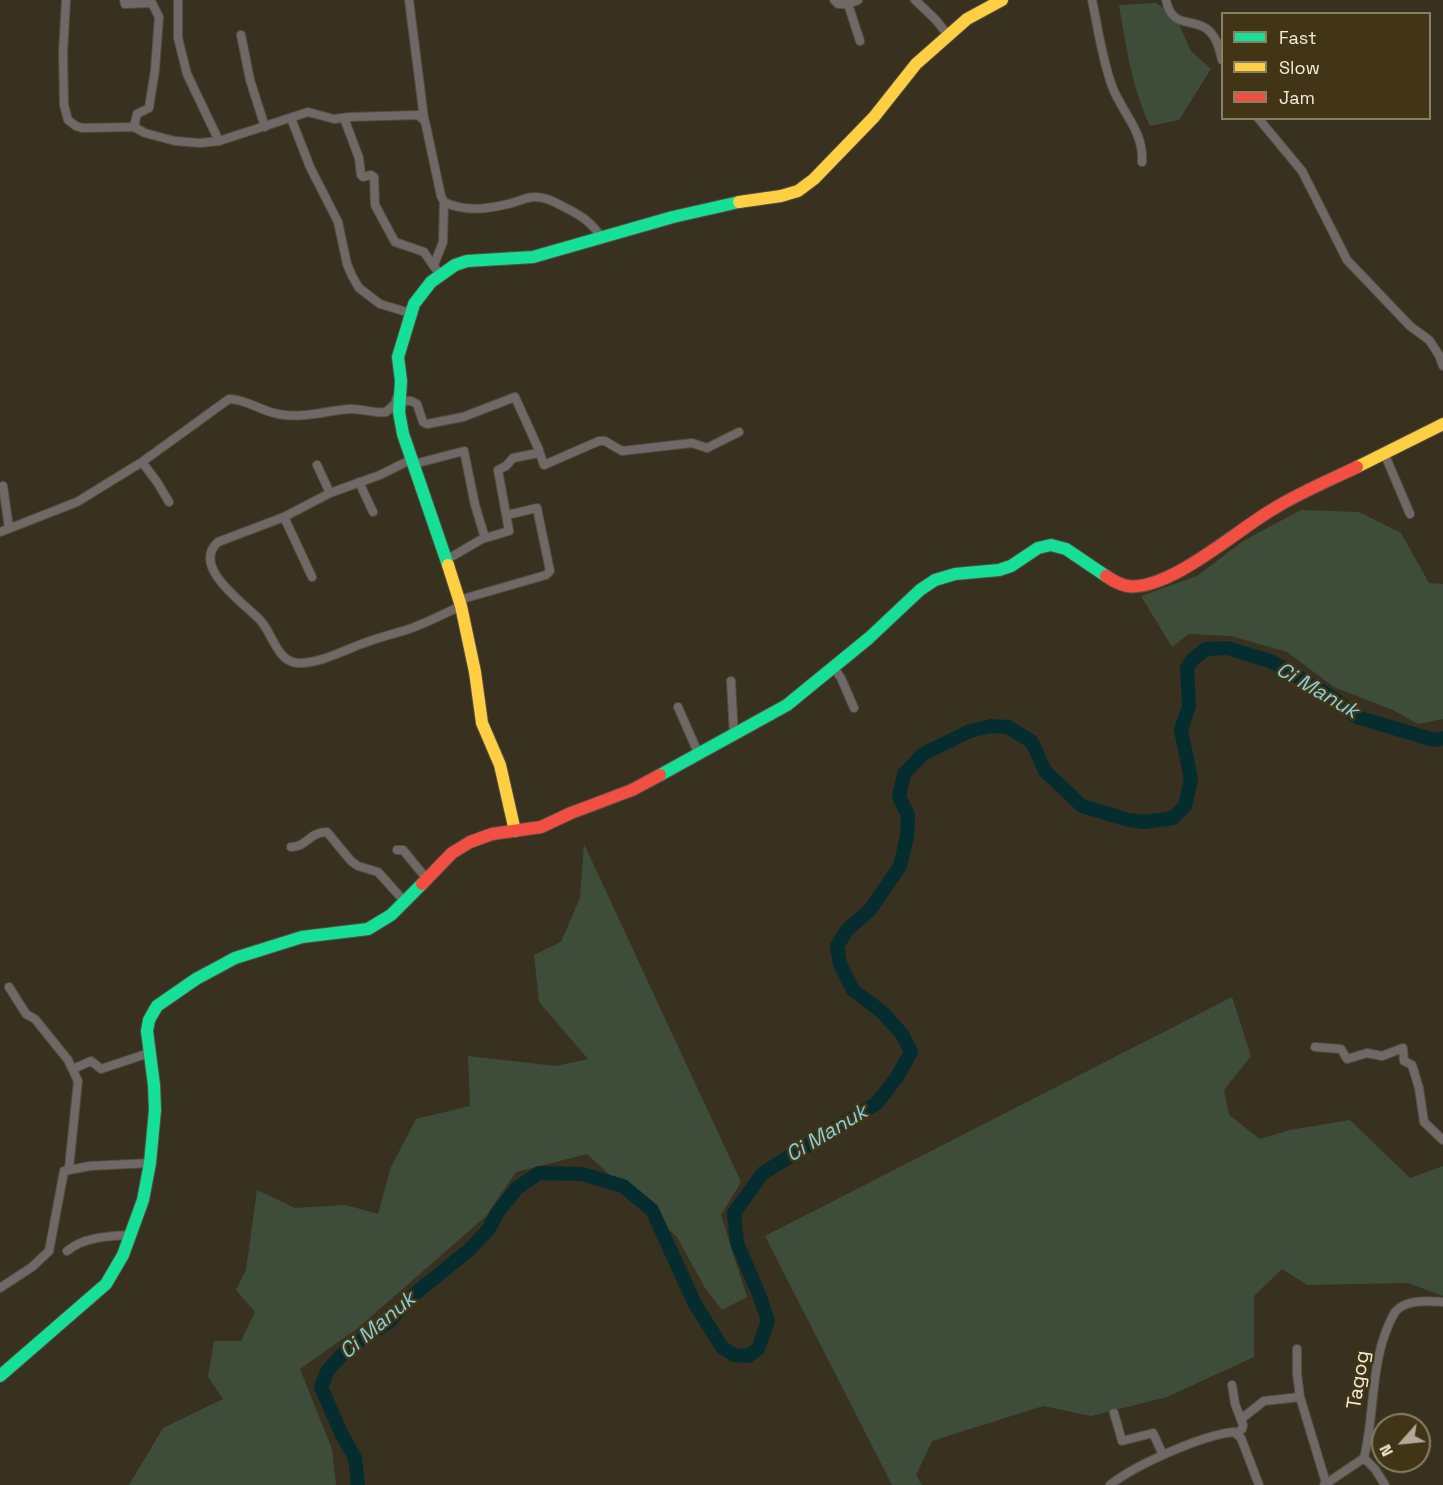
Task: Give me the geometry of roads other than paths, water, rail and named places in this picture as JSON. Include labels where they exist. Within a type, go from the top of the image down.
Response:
[{"type":"main road","points":[[515,831],[500,765],[482,723],[475,672],[460,603],[403,434],[399,412],[401,381],[398,364],[399,348],[410,313],[420,294],[437,270],[467,261],[533,257],[722,205],[756,201],[798,191],[838,156],[874,117],[916,64],[967,19],[1002,0]]},
{"type":"main road","points":[[0,1376],[106,1284],[123,1255],[143,1200],[150,1163],[154,1085],[147,1026],[153,1011],[208,971],[249,952],[290,939],[368,929],[382,922],[405,902],[452,853],[471,842],[492,834],[541,827],[632,790],[699,755],[787,705],[869,638],[920,590],[942,578],[1005,568],[1038,548],[1051,545],[1065,549],[1122,584],[1146,585],[1181,570],[1220,547],[1274,508],[1443,424]]},
{"type":"street","points":[[66,0],[63,53],[64,105],[68,120],[82,128],[134,127],[145,133],[175,141],[200,143],[219,141],[308,112],[332,119],[412,114],[424,118]]},
{"type":"street","points":[[123,0],[125,4],[134,5],[153,2],[159,17],[149,109],[137,114],[134,127]]},
{"type":"street","points":[[178,0],[178,38],[182,56],[192,86],[219,141]]},
{"type":"street","points":[[409,0],[424,118],[444,202],[443,242],[437,270]]},
{"type":"street","points":[[834,0],[838,4],[848,4],[858,0]]},
{"type":"street","points":[[915,0],[948,35]]},
{"type":"street","points":[[1092,0],[1111,83],[1139,137],[1143,152],[1142,162]]},
{"type":"street","points":[[1166,0],[1169,10],[1176,18],[1205,28],[1212,34],[1221,57]]},
{"type":"street","points":[[848,4],[860,41]]},
{"type":"street","points":[[241,35],[250,80],[265,127]]},
{"type":"street","points":[[291,118],[310,167],[338,222],[347,264],[359,288],[380,304],[410,313]]},
{"type":"street","points":[[344,118],[359,158],[361,175],[363,177],[374,176],[375,205],[395,242],[424,252],[437,270]]},
{"type":"street","points":[[1260,120],[1302,171],[1347,260],[1410,326],[1429,340],[1443,366]]},
{"type":"street","points":[[444,202],[459,208],[474,210],[532,197],[544,198],[584,217],[601,237]]},
{"type":"street","points":[[0,532],[77,502],[142,462],[229,399],[236,399],[264,411],[289,416],[313,415],[347,409],[380,412],[386,411],[395,404],[401,381]]},
{"type":"street","points":[[400,401],[411,401],[417,404],[423,422],[426,424],[463,417],[515,397],[525,414],[544,465],[599,441],[604,441],[622,451],[692,443],[707,448],[740,432]]},
{"type":"street","points":[[485,538],[475,506],[465,451],[413,461],[330,493],[284,517],[218,542],[211,551],[210,558],[218,578],[259,619],[288,661],[304,663],[389,633],[408,629],[460,603],[546,575],[550,571],[537,508],[507,515]]},
{"type":"street","points":[[446,560],[485,538],[508,531],[498,470],[506,466],[513,458],[539,452]]},
{"type":"street","points":[[1384,453],[1410,514]]},
{"type":"street","points":[[142,462],[169,502]]},
{"type":"street","points":[[317,465],[330,493]]},
{"type":"street","points":[[359,482],[373,512]]},
{"type":"street","points":[[3,486],[9,528]]},
{"type":"street","points":[[284,517],[312,576]]},
{"type":"street","points":[[834,668],[854,708]]},
{"type":"street","points":[[731,681],[734,736]]},
{"type":"street","points":[[678,708],[699,755]]},
{"type":"street","points":[[291,847],[301,845],[314,834],[327,832],[351,861],[358,866],[378,872],[405,902]]},
{"type":"street","points":[[397,850],[404,850],[426,878]]},
{"type":"street","points":[[9,987],[26,1014],[35,1019],[73,1069],[79,1085],[69,1168]]},
{"type":"street","points":[[1316,1047],[1341,1049],[1347,1059],[1367,1053],[1383,1056],[1403,1048],[1404,1061],[1412,1065],[1419,1088],[1424,1123],[1443,1140]]},
{"type":"street","points":[[73,1069],[91,1061],[102,1069],[149,1053]]},
{"type":"street","points":[[0,1288],[32,1267],[49,1251],[62,1174],[69,1168],[150,1163]]},
{"type":"street","points":[[67,1251],[79,1243],[103,1237],[131,1235]]},
{"type":"street","name":"Tagog","points":[[1364,1458],[1375,1376],[1390,1320],[1398,1308],[1408,1303],[1443,1302]]},
{"type":"street","points":[[1297,1349],[1300,1398],[1325,1484],[1364,1458],[1376,1469],[1385,1485]]},
{"type":"street","points":[[1232,1385],[1235,1404],[1243,1427],[1237,1433]]},
{"type":"street","points":[[1241,1419],[1264,1401],[1300,1398]]},
{"type":"street","points":[[1114,1413],[1122,1441],[1153,1433],[1163,1455]]},
{"type":"street","points":[[1110,1485],[1129,1471],[1163,1455],[1203,1439],[1231,1432],[1237,1433],[1241,1438],[1259,1485]]},
{"type":"waterway","name":"Ci Manuk","points":[[358,1485],[355,1458],[341,1433],[321,1387],[328,1370],[348,1348],[389,1322],[411,1297],[469,1250],[488,1230],[498,1212],[517,1188],[539,1173],[582,1174],[623,1186],[652,1210],[695,1304],[722,1347],[734,1355],[748,1356],[758,1349],[768,1321],[737,1243],[734,1213],[763,1173],[877,1103],[897,1077],[911,1052],[902,1034],[882,1012],[853,990],[840,964],[837,946],[847,930],[870,910],[900,866],[907,837],[908,815],[899,797],[904,774],[923,754],[970,731],[991,726],[1008,727],[1032,742],[1045,771],[1082,806],[1129,820],[1144,822],[1173,818],[1185,806],[1191,779],[1181,730],[1189,706],[1187,668],[1192,660],[1206,649],[1227,648],[1270,661],[1287,670],[1333,698],[1357,717],[1434,740],[1443,738]]}]
